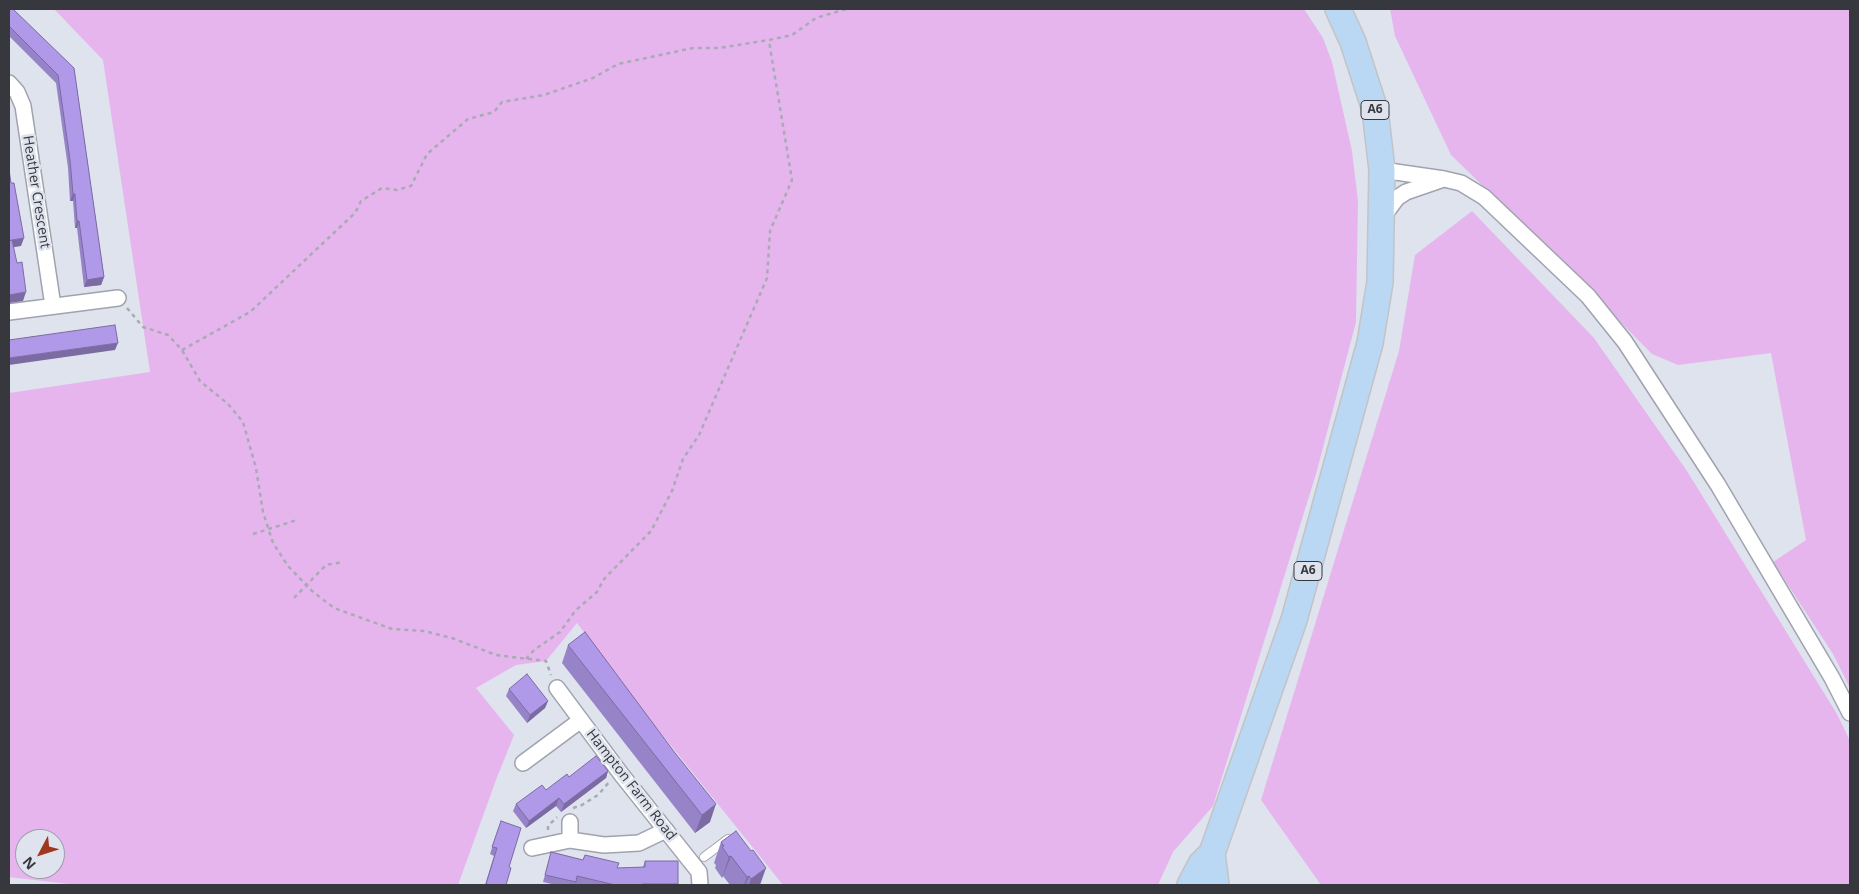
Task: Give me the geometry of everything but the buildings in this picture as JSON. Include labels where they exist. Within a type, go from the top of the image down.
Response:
[{"type":"highway","name":"A6","points":[[1190,885],[1201,864],[1212,853],[1294,620],[1370,343],[1380,282],[1382,170],[1375,110],[1353,42],[1338,9]]},
{"type":"highway","name":"A6","points":[[1212,853],[1216,885]]},
{"type":"street","name":"Heather Crescent","points":[[9,83],[17,92],[23,106],[53,306]]},
{"type":"street","points":[[1382,170],[1461,183],[1484,197],[1588,296],[1625,342],[1718,485],[1832,678],[1850,713]]},
{"type":"street","points":[[1382,219],[1398,198],[1406,192],[1444,179]]},
{"type":"street","points":[[9,312],[118,298]]},
{"type":"street","name":"Hampton Farm Road","points":[[557,688],[621,774],[666,830],[698,861],[700,885]]},
{"type":"street","points":[[522,764],[581,720]]},
{"type":"street","points":[[566,815],[570,840]]},
{"type":"street","points":[[532,848],[570,840],[604,845],[639,843],[666,830]]},
{"type":"lane","points":[[698,861],[730,837]]},
{"type":"path","points":[[182,350],[250,312],[355,213],[361,201],[382,188],[397,190],[411,186],[427,154],[468,120],[494,112],[502,102],[544,95],[593,78],[618,64],[693,48],[720,48],[792,35],[816,18],[846,9]]},
{"type":"path","points":[[526,660],[534,650],[560,632],[576,610],[597,592],[604,579],[618,562],[651,531],[672,490],[683,459],[699,435],[766,278],[770,230],[792,180],[769,40]]},
{"type":"path","points":[[118,298],[143,327],[168,335],[182,350],[200,381],[228,404],[243,422],[256,468],[263,512],[273,543],[288,566],[306,584],[334,608],[392,629],[424,632],[452,638],[496,655],[546,661],[557,688]]},
{"type":"path","points":[[253,534],[297,520]]},
{"type":"path","points":[[294,598],[326,565],[342,562]]},
{"type":"path","points":[[552,843],[547,833],[548,826],[553,819],[566,815],[598,795],[621,774]]},
{"type":"shaded area","points":[[54,9],[1304,9],[1323,38],[1332,62],[1352,151],[1358,201],[1356,322],[1316,474],[1213,806],[1173,852],[1158,885],[783,885],[647,716],[577,623],[546,661],[516,665],[476,688],[514,735],[458,885],[77,885],[26,879],[65,879],[65,829],[15,829],[15,878],[9,877],[9,393],[150,372],[103,60]]},
{"type":"shaded area","points":[[1390,9],[1850,9],[1850,688],[1833,654],[1773,562],[1806,540],[1771,353],[1678,365],[1652,354],[1451,155],[1395,36]]},
{"type":"shaded area","points":[[1472,211],[1594,338],[1687,471],[1837,714],[1850,741],[1850,885],[1321,885],[1261,800],[1399,351],[1415,255]]}]
